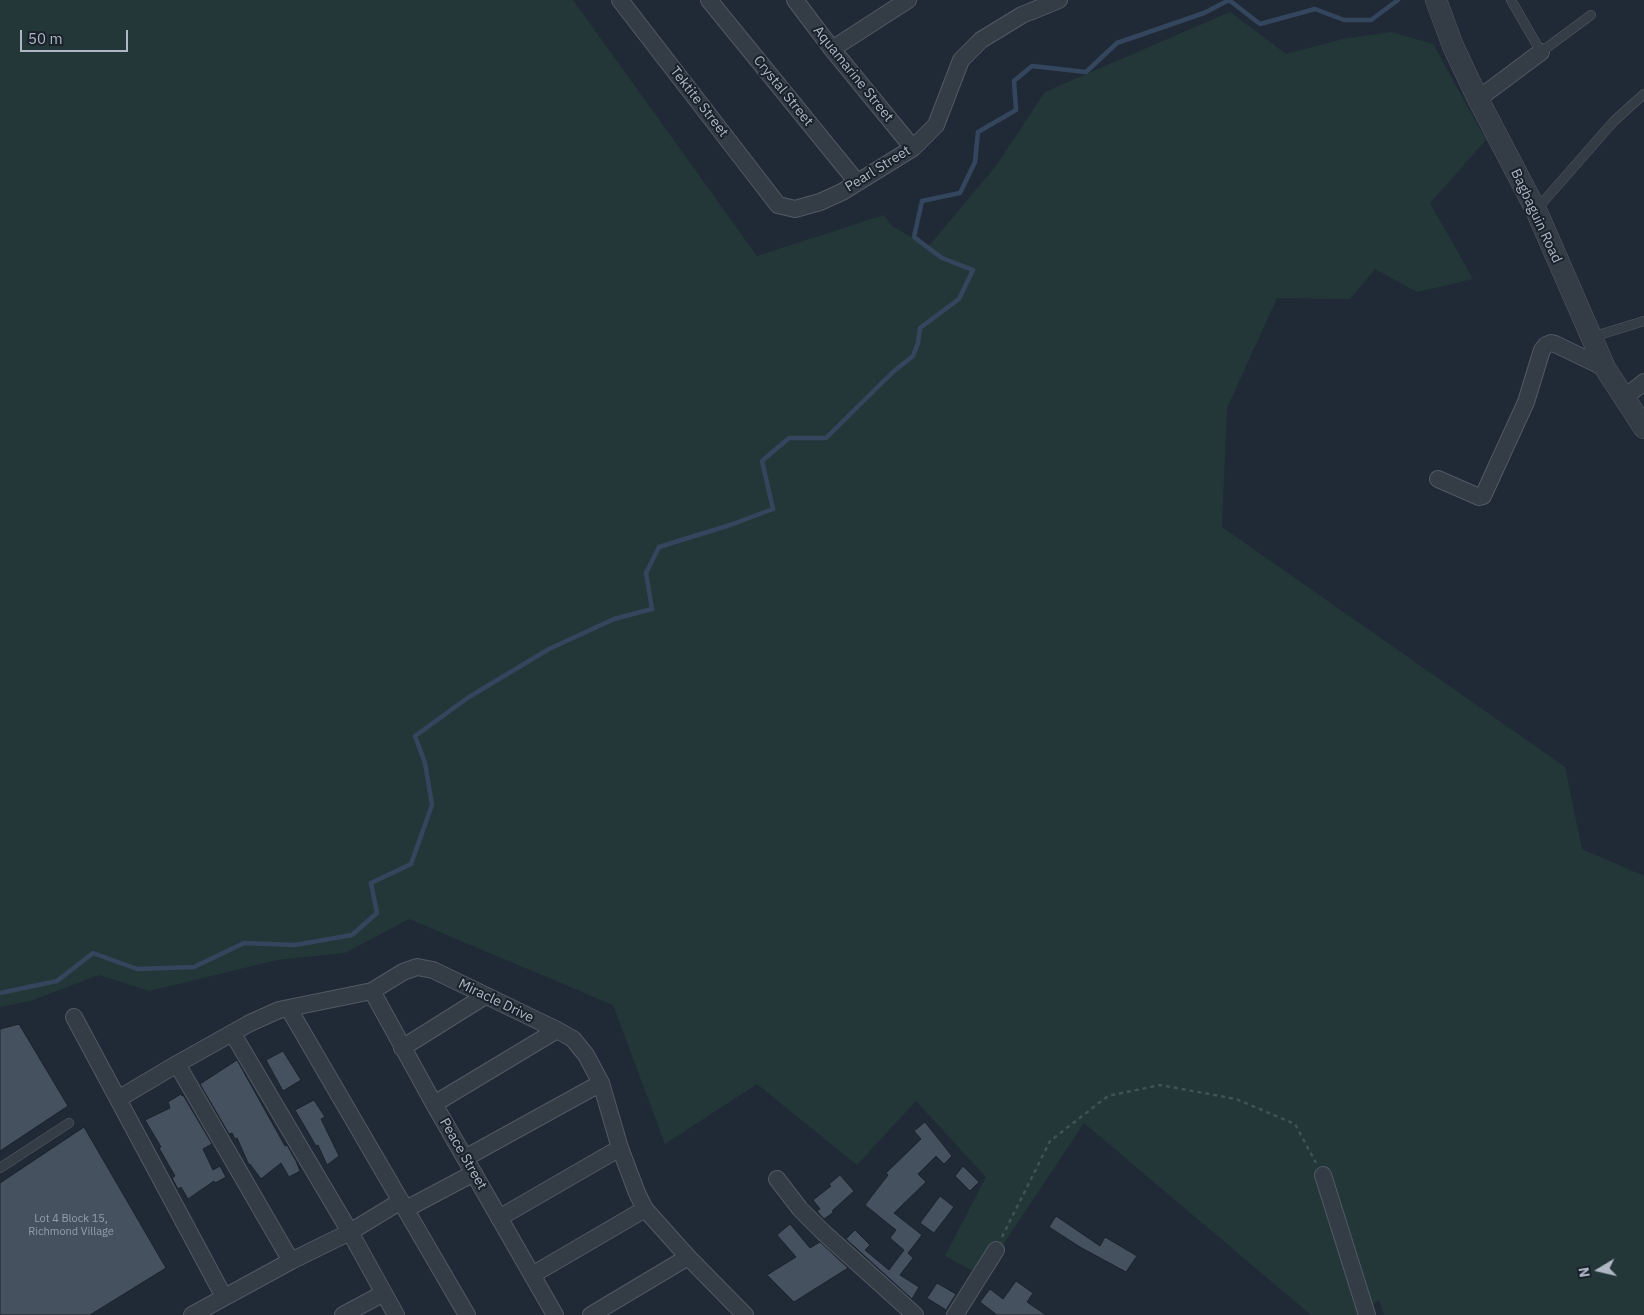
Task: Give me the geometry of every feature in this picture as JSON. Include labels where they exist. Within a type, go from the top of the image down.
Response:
[{"type":"street","name":"Tektite Street","points":[[620,0],[778,205]]},
{"type":"street","name":"Crystal Street","points":[[709,0],[856,182]]},
{"type":"street","name":"Aquamarine Street","points":[[795,0],[832,49],[913,148]]},
{"type":"street","points":[[832,49],[908,0]]},
{"type":"street","name":"Pearl Street","points":[[778,205],[795,210],[820,202],[842,192],[913,148],[936,125],[961,60],[981,40],[1022,15],[1059,0]]},
{"type":"street","name":"Bagbaguin Road","points":[[1436,0],[1453,46],[1478,99],[1536,210],[1590,338],[1605,368],[1644,428]]},
{"type":"street","points":[[1478,99],[1541,52]]},
{"type":"street","points":[[1438,479],[1479,497],[1484,496],[1526,402],[1542,350],[1546,345],[1550,343],[1555,344],[1605,368]]},
{"type":"street","points":[[1624,398],[1644,382]]},
{"type":"street","name":"Miracle Drive","points":[[118,1099],[250,1023],[279,1010],[372,991],[403,972],[417,967],[433,970],[557,1030],[572,1039],[582,1050],[601,1083],[620,1148],[636,1193],[645,1209],[735,1313]]},
{"type":"street","name":"Peace Street","points":[[372,991],[402,1048],[555,1315]]},
{"type":"street","points":[[402,1048],[485,996]]},
{"type":"street","points":[[289,1009],[467,1315]]},
{"type":"street","points":[[74,1017],[224,1297]]},
{"type":"street","points":[[434,1104],[557,1030]]},
{"type":"street","points":[[233,1034],[350,1232],[396,1315]]},
{"type":"street","points":[[177,1064],[291,1262]]},
{"type":"street","points":[[465,1158],[601,1083]]},
{"type":"street","points":[[499,1218],[620,1148]]},
{"type":"street","points":[[192,1315],[403,1205],[474,1173]]},
{"type":"street","points":[[1323,1175],[1367,1315]]},
{"type":"street","points":[[777,1179],[800,1209],[823,1232],[915,1315]]},
{"type":"street","points":[[532,1275],[645,1209]]},
{"type":"street","points":[[955,1315],[996,1250]]},
{"type":"street","points":[[591,1315],[688,1257]]},
{"type":"street","points":[[343,1315],[384,1293]]},
{"type":"lane","points":[[1511,0],[1541,52],[1591,15]]},
{"type":"lane","points":[[1536,210],[1608,127],[1644,94]]},
{"type":"lane","points":[[1590,338],[1644,321]]},
{"type":"lane","points":[[0,1168],[69,1123]]},
{"type":"path","points":[[996,1250],[1050,1141],[1108,1096],[1160,1085],[1236,1099],[1295,1124],[1323,1175]]},
{"type":"green space","points":[[0,0],[573,0],[757,256],[884,215],[892,226],[928,247],[996,166],[1045,92],[1230,12],[1286,54],[1343,39],[1391,32],[1433,44],[1486,140],[1430,203],[1473,279],[1417,292],[1375,269],[1350,299],[1277,298],[1227,408],[1222,527],[1565,767],[1582,849],[1644,876],[1644,1315],[1384,1315],[1379,1300],[1357,1315],[1311,1315],[1084,1123],[982,1276],[945,1256],[986,1177],[916,1101],[857,1165],[757,1084],[665,1144],[613,1005],[409,919],[345,953],[277,960],[149,991],[99,975],[30,1001],[0,1007]]},
{"type":"building","points":[[19,1024],[68,1106],[0,1151],[0,1029]]},
{"type":"building","points":[[283,1051],[301,1080],[283,1091],[266,1060]]},
{"type":"building","points":[[237,1060],[285,1146],[287,1145],[296,1161],[300,1171],[289,1177],[281,1163],[261,1179],[249,1165],[237,1138],[235,1139],[232,1133],[229,1134],[200,1084]]},
{"type":"building","points":[[181,1094],[212,1144],[203,1149],[213,1170],[220,1166],[226,1177],[215,1183],[214,1181],[188,1199],[181,1187],[178,1189],[172,1178],[175,1176],[145,1120],[170,1108],[168,1102]]},
{"type":"building","points":[[314,1100],[325,1117],[321,1119],[339,1156],[327,1165],[318,1145],[316,1146],[295,1110]]},
{"type":"building","points":[[925,1122],[952,1156],[944,1164],[936,1156],[918,1174],[926,1182],[894,1213],[922,1235],[908,1253],[913,1258],[900,1275],[919,1287],[912,1299],[846,1239],[855,1230],[870,1245],[865,1250],[889,1270],[904,1250],[890,1238],[896,1230],[865,1205],[888,1175],[886,1173],[921,1139],[914,1131]]},
{"type":"building","points":[[84,1127],[166,1268],[90,1315],[0,1315],[0,1183]]},
{"type":"building","points":[[963,1166],[979,1182],[970,1191],[955,1176]]},
{"type":"building","points":[[840,1175],[854,1191],[832,1211],[834,1212],[824,1219],[817,1211],[820,1209],[813,1200],[831,1186],[829,1184]]},
{"type":"building","points":[[940,1196],[954,1207],[934,1233],[920,1223]]},
{"type":"building","points":[[1056,1216],[1100,1246],[1105,1237],[1137,1256],[1126,1272],[1080,1247],[1049,1227]]},
{"type":"building","points":[[790,1224],[810,1248],[820,1242],[848,1268],[794,1302],[767,1275],[796,1257],[777,1235]]},
{"type":"building","points":[[1016,1281],[1033,1293],[1027,1302],[1046,1315],[997,1315],[980,1302],[990,1289],[1003,1299]]},
{"type":"building","points":[[937,1283],[956,1294],[946,1310],[927,1298]]},
{"type":"waterway","points":[[0,993],[57,981],[93,953],[137,969],[194,967],[244,943],[295,945],[352,935],[377,913],[371,883],[411,864],[432,805],[425,763],[415,736],[469,697],[549,649],[614,619],[652,609],[646,573],[659,547],[730,525],[773,509],[762,461],[789,438],[826,438],[894,371],[913,356],[918,343],[920,328],[959,299],[973,270],[942,258],[914,237],[922,201],[960,193],[975,162],[978,132],[1016,110],[1014,81],[1032,66],[1086,72],[1117,43],[1204,13],[1229,0],[1260,24],[1315,9],[1344,20],[1371,20],[1398,0]]}]
